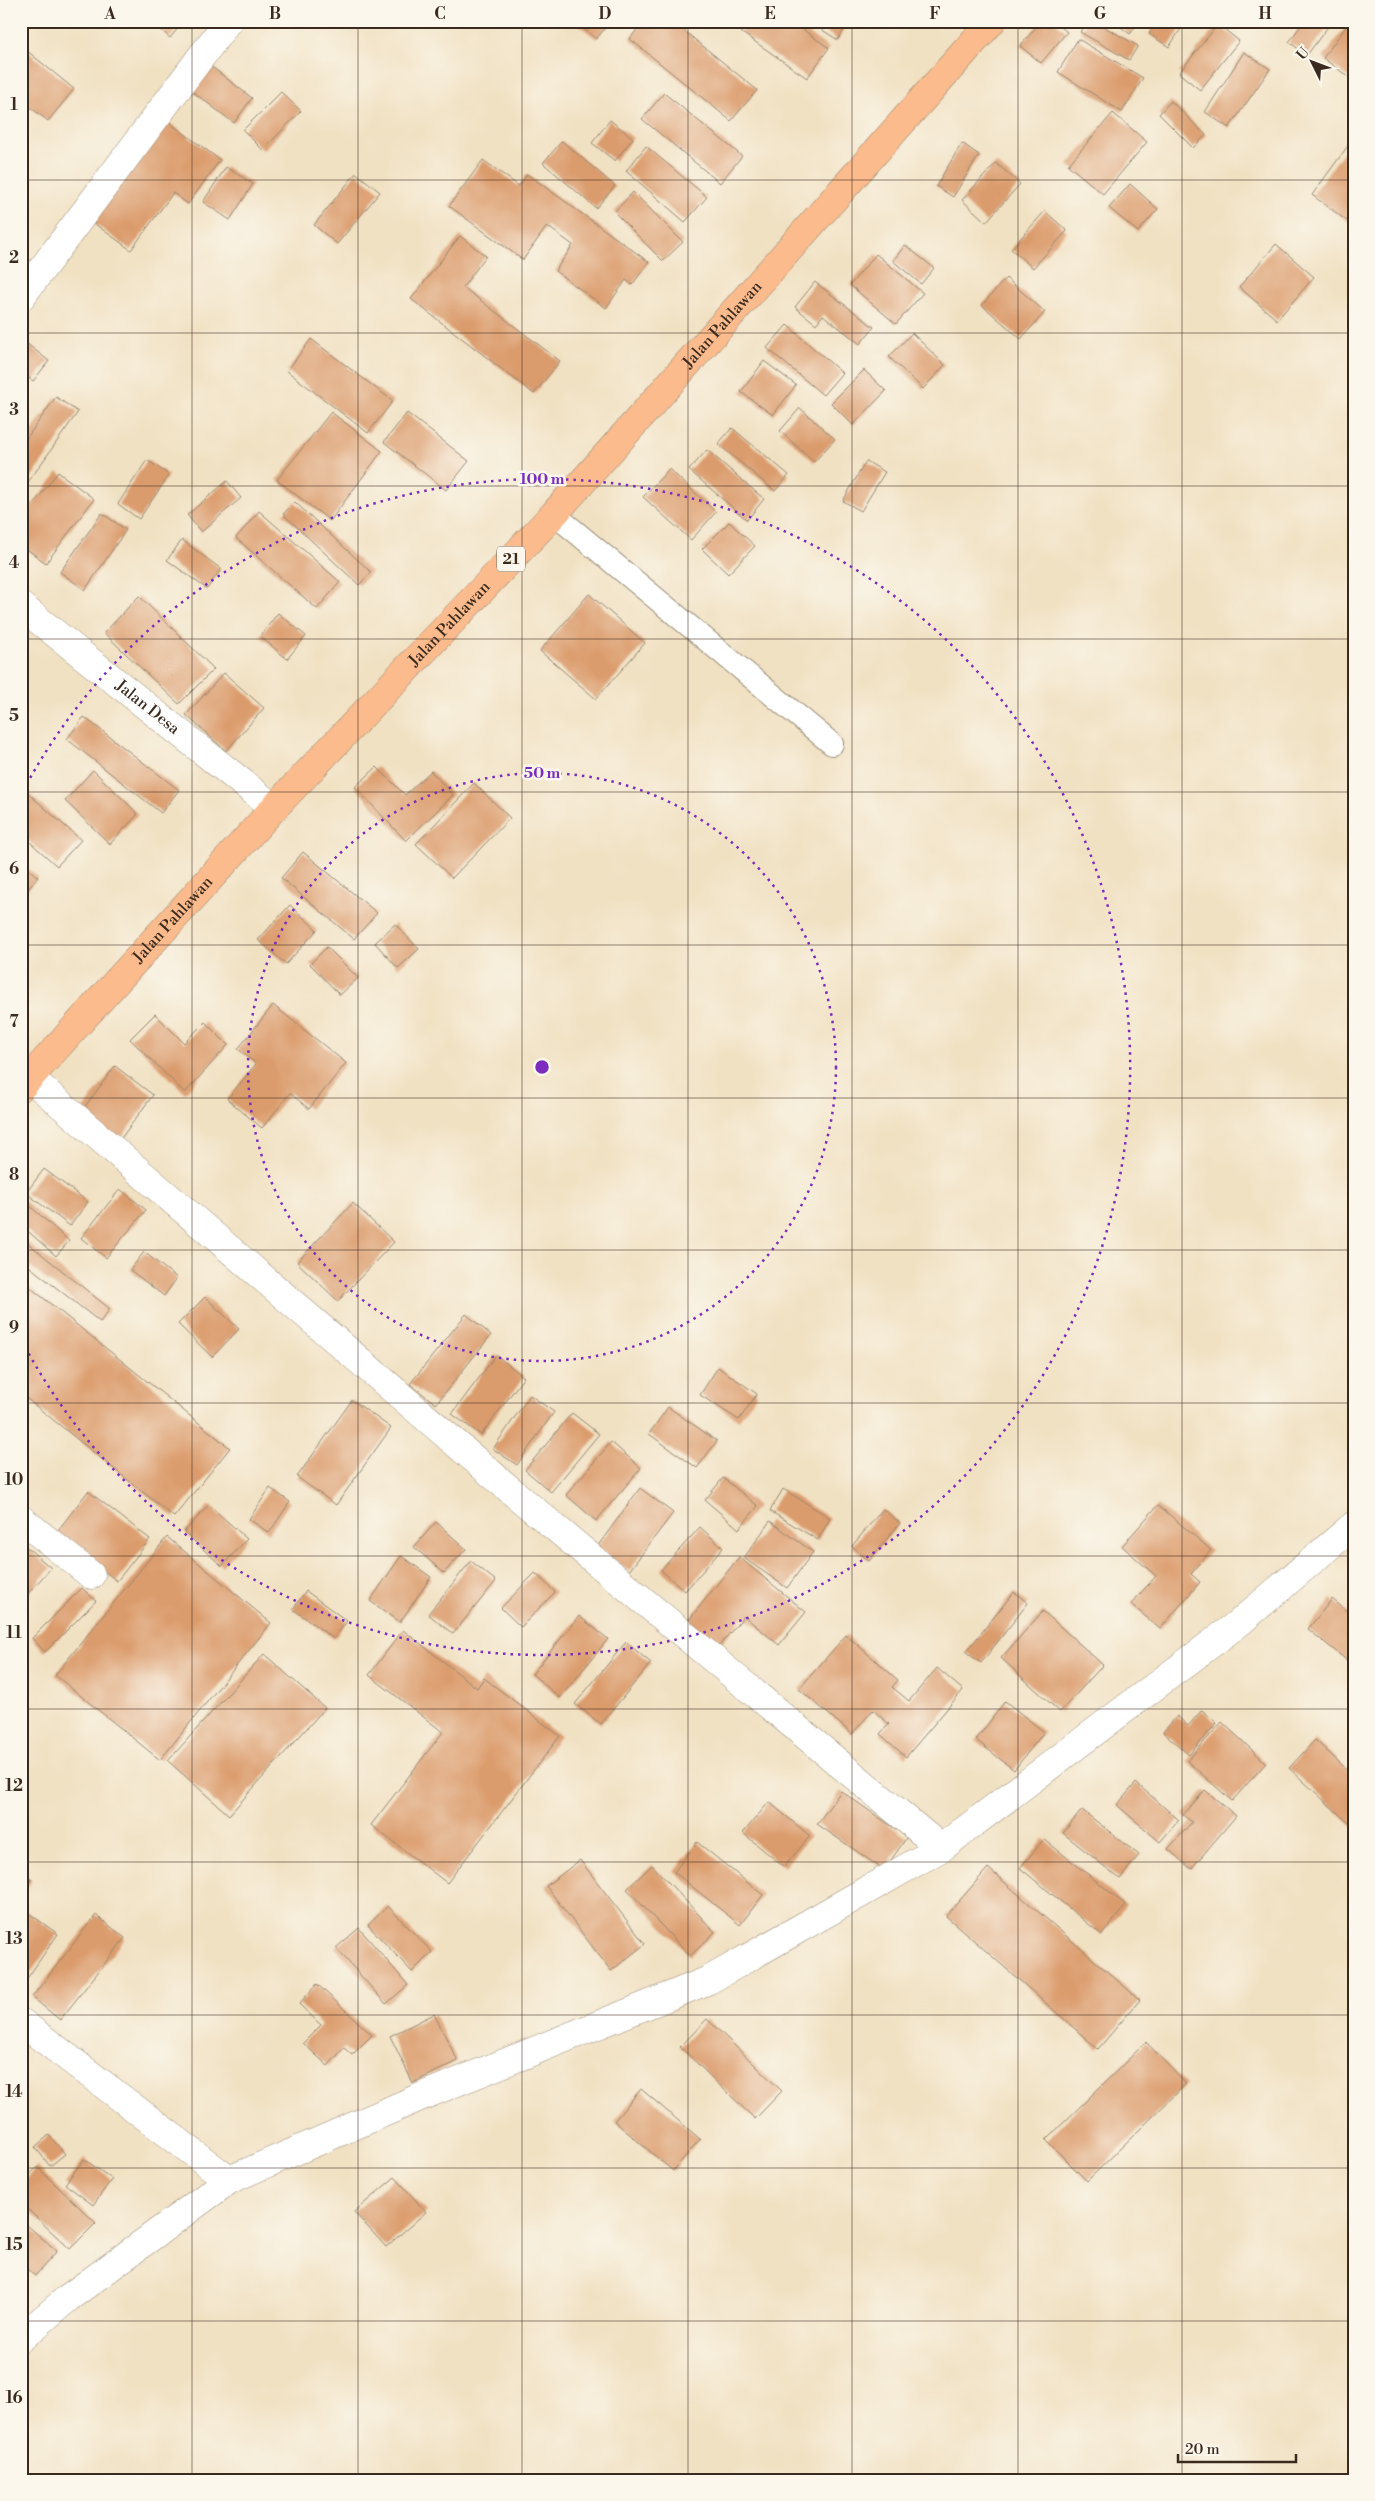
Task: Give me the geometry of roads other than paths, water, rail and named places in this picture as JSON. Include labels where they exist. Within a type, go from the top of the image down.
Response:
[{"type":"highway","name":"Jalan Pahlawan","points":[[26,1083],[274,808],[554,514],[992,21]]},
{"type":"street","points":[[21,297],[228,21]]},
{"type":"street","name":"Jalan Desa","points":[[21,606],[274,808]]},
{"type":"street","points":[[26,1083],[522,1500],[941,1848]]},
{"type":"street","points":[[21,1519],[91,1575]]},
{"type":"street","points":[[21,2338],[68,2298],[229,2180],[425,2095],[709,1980],[941,1848],[1240,1622],[1354,1525]]},
{"type":"street","points":[[21,2022],[229,2180]]},
{"type":"lane","points":[[554,514],[832,744]]}]
